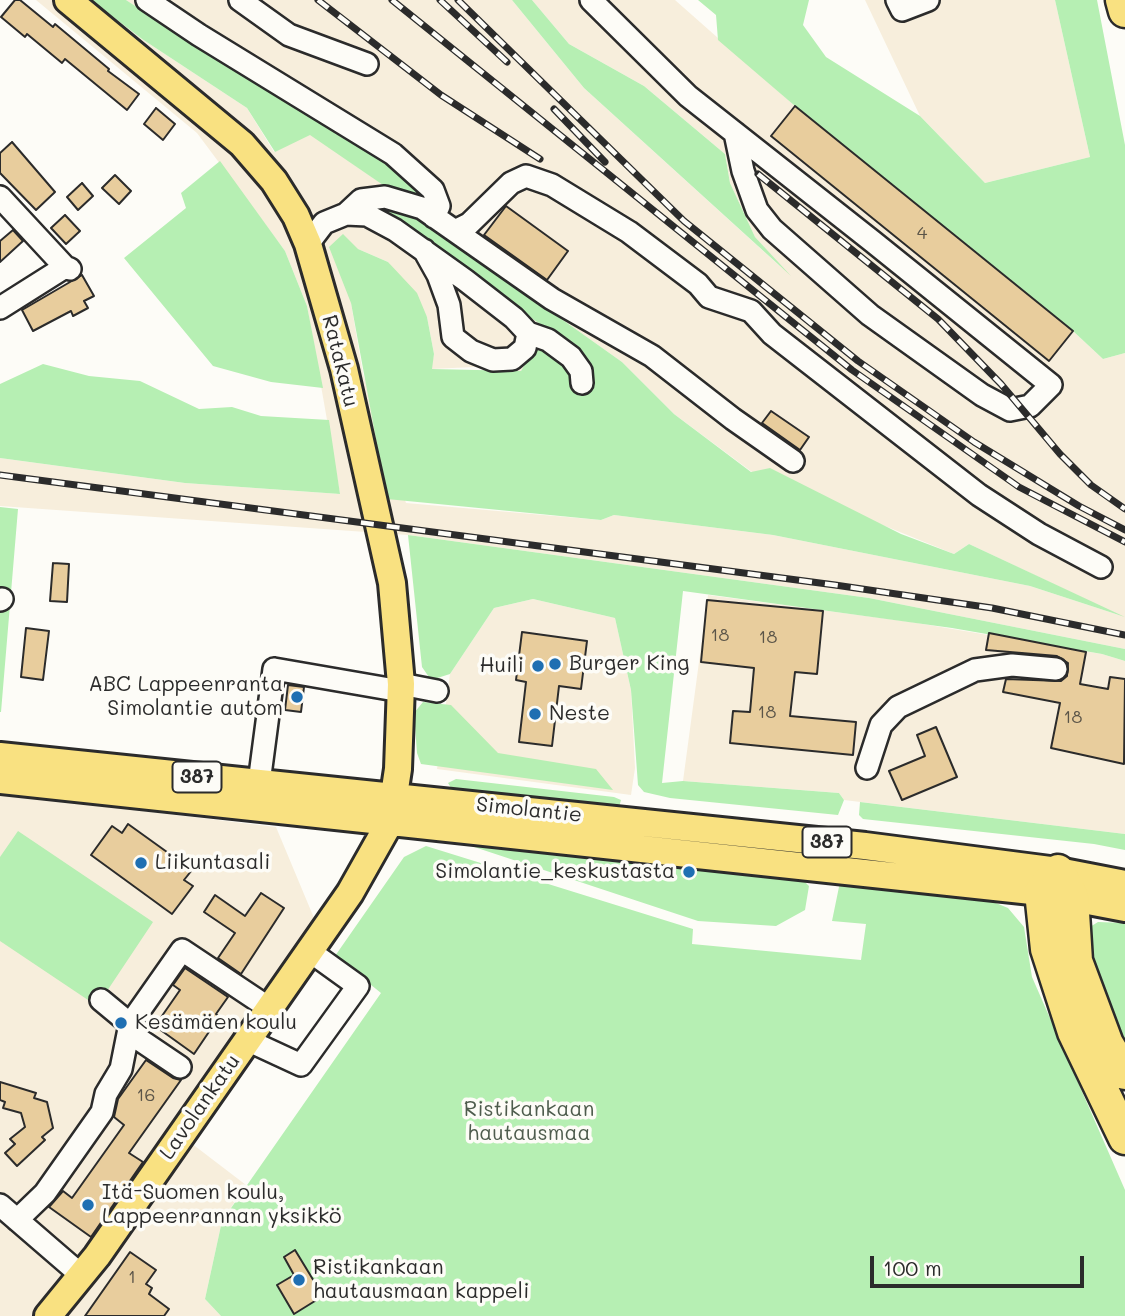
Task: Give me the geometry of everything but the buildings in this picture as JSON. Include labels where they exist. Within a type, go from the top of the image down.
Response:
[{"type":"highway","points":[[1122,0],[1125,11]]},
{"type":"highway","points":[[1057,887],[1076,961],[1107,1044],[1125,1073]]},
{"type":"highway","points":[[1057,887],[1047,949],[1062,1001],[1087,1064],[1125,1138]]},
{"type":"main road","name":"Ratakatu","points":[[68,0],[242,144],[274,181],[296,216],[308,244],[344,369],[392,583],[401,687],[390,822]]},
{"type":"main road","name":"Simolantie","points":[[0,756],[853,845],[1057,887]]},
{"type":"main road","name":"Simolantie","points":[[0,780],[390,822],[1057,887]]},
{"type":"main road","name":"Lavolankatu","points":[[48,1316],[81,1275],[350,893],[390,822]]},
{"type":"main road","name":"387","points":[[1057,887],[1125,884]]},
{"type":"main road","name":"387","points":[[1057,887],[1125,908]]},
{"type":"street","points":[[147,0],[199,36],[393,154],[433,190],[439,206],[434,217]]},
{"type":"street","points":[[240,0],[289,35],[367,64]]},
{"type":"street","points":[[591,0],[688,96],[735,133],[1051,385],[1030,406],[1010,410],[960,380],[870,315],[772,229],[757,210],[743,171],[735,133]]},
{"type":"street","points":[[897,0],[902,10],[928,0]]},
{"type":"street","points":[[455,232],[469,224],[526,176],[552,185],[629,232],[698,284],[709,298],[751,311],[772,334],[979,495],[1040,534],[1101,567]]},
{"type":"street","points":[[0,197],[68,268],[0,308]]},
{"type":"street","points":[[308,244],[324,223],[346,214],[361,200],[385,197],[422,208],[552,299],[652,356],[733,419],[793,461]]},
{"type":"street","points":[[346,214],[367,215],[424,250],[465,280],[528,333],[548,340],[571,358],[580,371],[582,383]]},
{"type":"street","points":[[424,250],[438,275],[449,305],[453,337],[471,351],[493,360],[512,359],[525,348],[528,333]]},
{"type":"street","points":[[867,768],[881,725],[898,707],[975,670],[1012,665],[1056,669]]},
{"type":"street","points":[[259,783],[274,670],[436,691]]},
{"type":"street","points":[[17,1220],[45,1193],[102,1112],[106,1094],[121,1069],[130,1024],[181,950],[269,1008]]},
{"type":"street","points":[[247,1040],[301,1065],[358,986],[309,950]]},
{"type":"street","points":[[101,999],[130,1024],[140,1040],[180,1067]]},
{"type":"street","points":[[0,1205],[81,1275]]},
{"type":"shaded area","points":[[36,0],[91,0],[142,39],[247,108],[274,152],[310,134],[399,196],[420,196],[126,0],[512,0],[584,88],[783,269],[755,237],[730,183],[725,154],[644,86],[569,44],[532,0],[675,0],[795,106],[1073,331],[1103,359],[1125,353],[1125,649],[869,598],[408,535],[0,506],[0,458],[185,483],[340,494],[307,306],[285,251],[197,133]],"holes":[[[453,242],[622,362],[674,414],[752,472],[954,554],[969,544],[1119,615],[1030,586],[773,535],[614,515],[601,520],[406,503],[363,374],[351,303],[358,249],[388,262],[427,317],[434,354],[431,369],[474,367],[521,371],[547,328],[488,289]]]},
{"type":"shaded area","points":[[865,0],[1055,0],[1090,157],[985,183],[920,116]]},
{"type":"shaded area","points":[[708,595],[911,622],[1102,654],[1125,661],[1125,834],[844,800],[839,793],[683,781]]},
{"type":"shaded area","points":[[533,599],[615,618],[631,690],[635,768],[631,795],[437,769],[450,674],[494,608]]},
{"type":"shaded area","name":"Kesämäen koulu","points":[[0,794],[276,827],[314,918],[170,1127],[246,1185],[222,1221],[205,1299],[221,1316],[0,1316]]},
{"type":"green space","points":[[91,0],[126,0],[184,38],[373,149],[417,186],[421,196],[399,196],[310,135],[275,152],[247,108],[142,39]]},
{"type":"green space","points":[[512,0],[532,0],[569,44],[644,86],[725,154],[730,183],[755,237],[791,276],[584,88]]},
{"type":"green space","points":[[698,0],[809,0],[803,25],[826,57],[920,116],[985,183],[1090,157],[1055,0],[1097,0],[1125,145],[1125,353],[1103,359],[1073,331],[795,106],[718,40],[716,15]]},
{"type":"green space","points":[[220,161],[285,251],[307,306],[323,388],[271,382],[213,366],[124,258],[186,208],[181,193]]},
{"type":"green space","points":[[371,204],[395,204],[453,242],[622,362],[674,414],[751,472],[770,468],[901,534],[954,554],[969,544],[1125,617],[1030,586],[773,535],[614,515],[601,520],[387,499],[351,303],[329,247],[343,234],[358,249],[388,262],[417,293],[427,317],[434,354],[432,369],[521,371],[546,328],[376,213]]},
{"type":"green space","points":[[43,364],[89,376],[140,381],[199,409],[232,407],[261,416],[329,420],[340,494],[185,483],[0,458],[0,384]]},
{"type":"green space","points":[[0,507],[18,509],[1,712],[0,712]]},
{"type":"green space","points":[[408,535],[869,598],[1125,649],[1125,661],[1102,654],[952,628],[683,591],[662,783],[683,781],[839,793],[844,800],[838,815],[670,798],[644,792],[638,785],[631,690],[615,618],[533,599],[494,608],[450,674],[431,680],[422,667]]},
{"type":"green space","points":[[423,702],[451,705],[498,753],[596,769],[613,790],[421,764],[417,753],[414,713]]},
{"type":"green space","points":[[456,779],[621,800],[618,811],[455,794],[448,783]]},
{"type":"green space","points":[[860,802],[1125,834],[1125,850],[1094,844],[863,819],[859,815]]},
{"type":"green space","points":[[18,831],[153,922],[97,1006],[0,941],[0,857]]},
{"type":"green space","points":[[444,837],[657,865],[798,875],[809,886],[805,910],[776,926],[698,921]]},
{"type":"green space","name":"Ristikankaan hautausmaa","points":[[426,846],[693,929],[692,944],[861,960],[866,924],[832,921],[840,882],[991,901],[1008,908],[1024,927],[1032,977],[1125,1190],[1125,1316],[221,1316],[205,1299],[222,1221],[381,993],[335,956],[404,857]]},
{"type":"green space","points":[[1098,922],[1125,923],[1125,1058],[1084,967],[1085,930]]},
{"type":"railway","points":[[318,0],[441,95],[540,159]]},
{"type":"railway","points":[[392,0],[852,370],[1019,487],[1125,542]]},
{"type":"railway","points":[[440,0],[507,62]]},
{"type":"railway","points":[[458,0],[684,221],[858,361],[974,442],[1079,506],[1125,530]]},
{"type":"railway","points":[[554,109],[605,162]]},
{"type":"railway","points":[[758,174],[938,319],[1001,384],[1060,454],[1091,485],[1125,509]]},
{"type":"railway","points":[[0,475],[835,585],[992,608],[1125,635]]},
{"type":"place","name":"Burger King","points":[[555,664]]},
{"type":"place","name":"Huili","points":[[538,666]]},
{"type":"place","name":"ABC Lappeenranta Simolantie autom","points":[[297,697]]},
{"type":"place","name":"Neste","points":[[535,714]]},
{"type":"place","name":"Liikuntasali","points":[[141,863]]},
{"type":"place","name":"Simolantie_keskustasta","points":[[689,872]]},
{"type":"place","name":"Kesämäen koulu","points":[[121,1023]]},
{"type":"place","name":"Itä-Suomen koulu, Lappeenrannan yksikkö","points":[[88,1205]]},
{"type":"place","name":"Ristikankaan hautausmaan kappeli","points":[[299,1280]]}]
